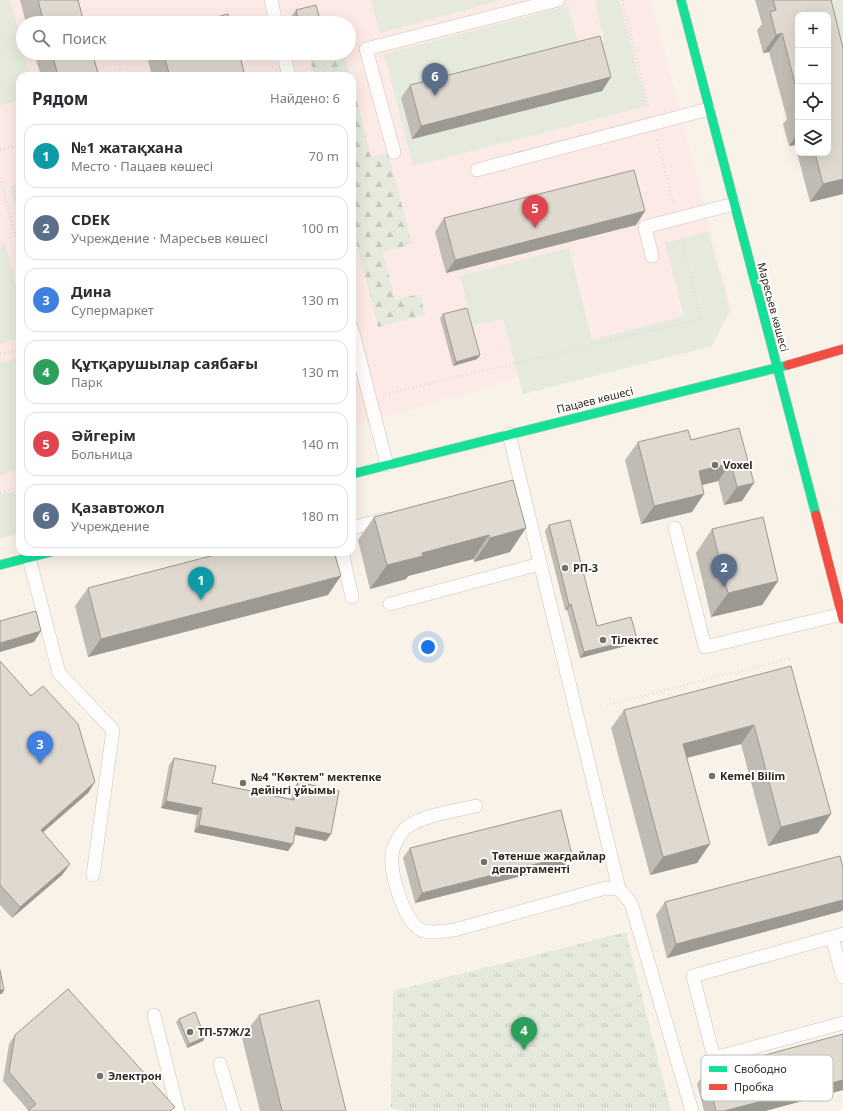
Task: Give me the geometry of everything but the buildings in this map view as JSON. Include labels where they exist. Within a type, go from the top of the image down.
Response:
[{"type":"main road","name":"Маресьев көшесі","points":[[681,0],[842,617]]},
{"type":"main road","name":"Пацаев көшесі","points":[[356,473],[776,368],[843,349]]},
{"type":"main road","points":[[0,565],[36,556]]},
{"type":"lane","points":[[271,0],[274,16]]},
{"type":"lane","points":[[394,152],[366,49],[558,0]]},
{"type":"lane","points":[[285,60],[288,72]]},
{"type":"lane","points":[[477,170],[709,109]]},
{"type":"lane","points":[[652,256],[645,227],[734,204]]},
{"type":"lane","points":[[356,345],[387,465]]},
{"type":"lane","points":[[509,434],[517,487],[540,564],[619,889],[631,903],[692,1111]]},
{"type":"lane","points":[[356,527],[398,516]]},
{"type":"lane","points":[[675,528],[705,647],[842,617]]},
{"type":"lane","points":[[343,556],[352,597]]},
{"type":"lane","points":[[29,558],[58,673],[113,730],[93,875]]},
{"type":"lane","points":[[390,604],[540,564]]},
{"type":"lane","points":[[476,806],[420,819],[402,832],[391,853],[394,878],[405,911],[418,929],[432,932],[454,930],[592,891],[606,888],[619,889]]},
{"type":"lane","points":[[713,1055],[693,976],[838,936],[843,977]]},
{"type":"lane","points":[[154,1015],[178,1111]]},
{"type":"lane","points":[[725,1055],[843,1023]]},
{"type":"lane","points":[[220,1064],[234,1111]]},
{"type":"path","points":[[370,398],[701,319],[622,0]]},
{"type":"path","points":[[118,60],[121,72]]},
{"type":"path","points":[[0,150],[16,147]]},
{"type":"path","points":[[0,178],[16,238]]},
{"type":"path","points":[[0,354],[16,350]]},
{"type":"path","points":[[0,492],[16,488]]},
{"type":"path","points":[[606,705],[792,658]]},
{"type":"path","points":[[577,1031],[593,1019],[647,996]]},
{"type":"shaded area","points":[[0,0],[651,0],[733,316],[356,425],[356,72],[16,72],[16,523],[0,528]]},
{"type":"green space","points":[[0,0],[10,0],[16,23],[16,60],[26,60],[29,72],[16,72],[16,101],[0,105]]},
{"type":"green space","points":[[371,0],[501,0],[380,33]]},
{"type":"green space","points":[[619,0],[647,106],[413,166],[384,54],[568,6],[580,49],[605,42],[595,1]]},
{"type":"green space","points":[[829,0],[843,0],[843,55]]},
{"type":"green space","points":[[310,60],[346,60],[349,72],[313,72]]},
{"type":"green space","points":[[356,98],[371,157],[388,153],[412,244],[383,252],[395,300],[420,294],[425,315],[378,327],[356,241]]},
{"type":"green space","points":[[16,184],[16,208],[10,186]]},
{"type":"green space","points":[[708,232],[730,310],[712,346],[523,394],[503,319],[473,326],[460,276],[569,248],[592,340],[684,316],[665,243]]},
{"type":"green space","points":[[4,241],[16,285],[16,339],[0,344],[0,250]]},
{"type":"green space","points":[[16,359],[16,470],[0,475],[0,363]]},
{"type":"green space","points":[[16,491],[16,534],[0,538],[0,495]]},
{"type":"green space","points":[[626,932],[671,1111],[405,1111],[391,1108],[393,991]]},
{"type":"traffic: fast","points":[[681,0],[816,515]]},
{"type":"traffic: fast","points":[[356,473],[788,365]]},
{"type":"traffic: fast","points":[[0,565],[35,556]]},
{"type":"traffic: jam","points":[[788,365],[843,349]]},
{"type":"traffic: jam","points":[[816,515],[843,619]]},
{"type":"place","name":"Қазавтожол","points":[[435,96]]},
{"type":"place","name":"Әйгерім","points":[[535,228]]},
{"type":"place","name":"Voxel","points":[[715,465]]},
{"type":"place","name":"РП-3","points":[[565,568]]},
{"type":"place","name":"CDEK","points":[[724,587]]},
{"type":"place","name":"№1 жатақхана","points":[[201,600]]},
{"type":"place","name":"Тілектес","points":[[603,640]]},
{"type":"place","name":"Дина","points":[[40,764]]},
{"type":"place","name":"Kemel Bilim","points":[[712,776]]},
{"type":"place","name":"№4 \"Көктем\" мектепке дейінгі ұйымы","points":[[243,783]]},
{"type":"place","name":"Төтенше жағдайлар департаменті","points":[[484,862]]},
{"type":"place","name":"ТП-57Ж/2","points":[[190,1032]]},
{"type":"place","name":"Құтқарушылар саябағы","points":[[524,1050]]},
{"type":"place","name":"Электрон","points":[[100,1076]]}]
